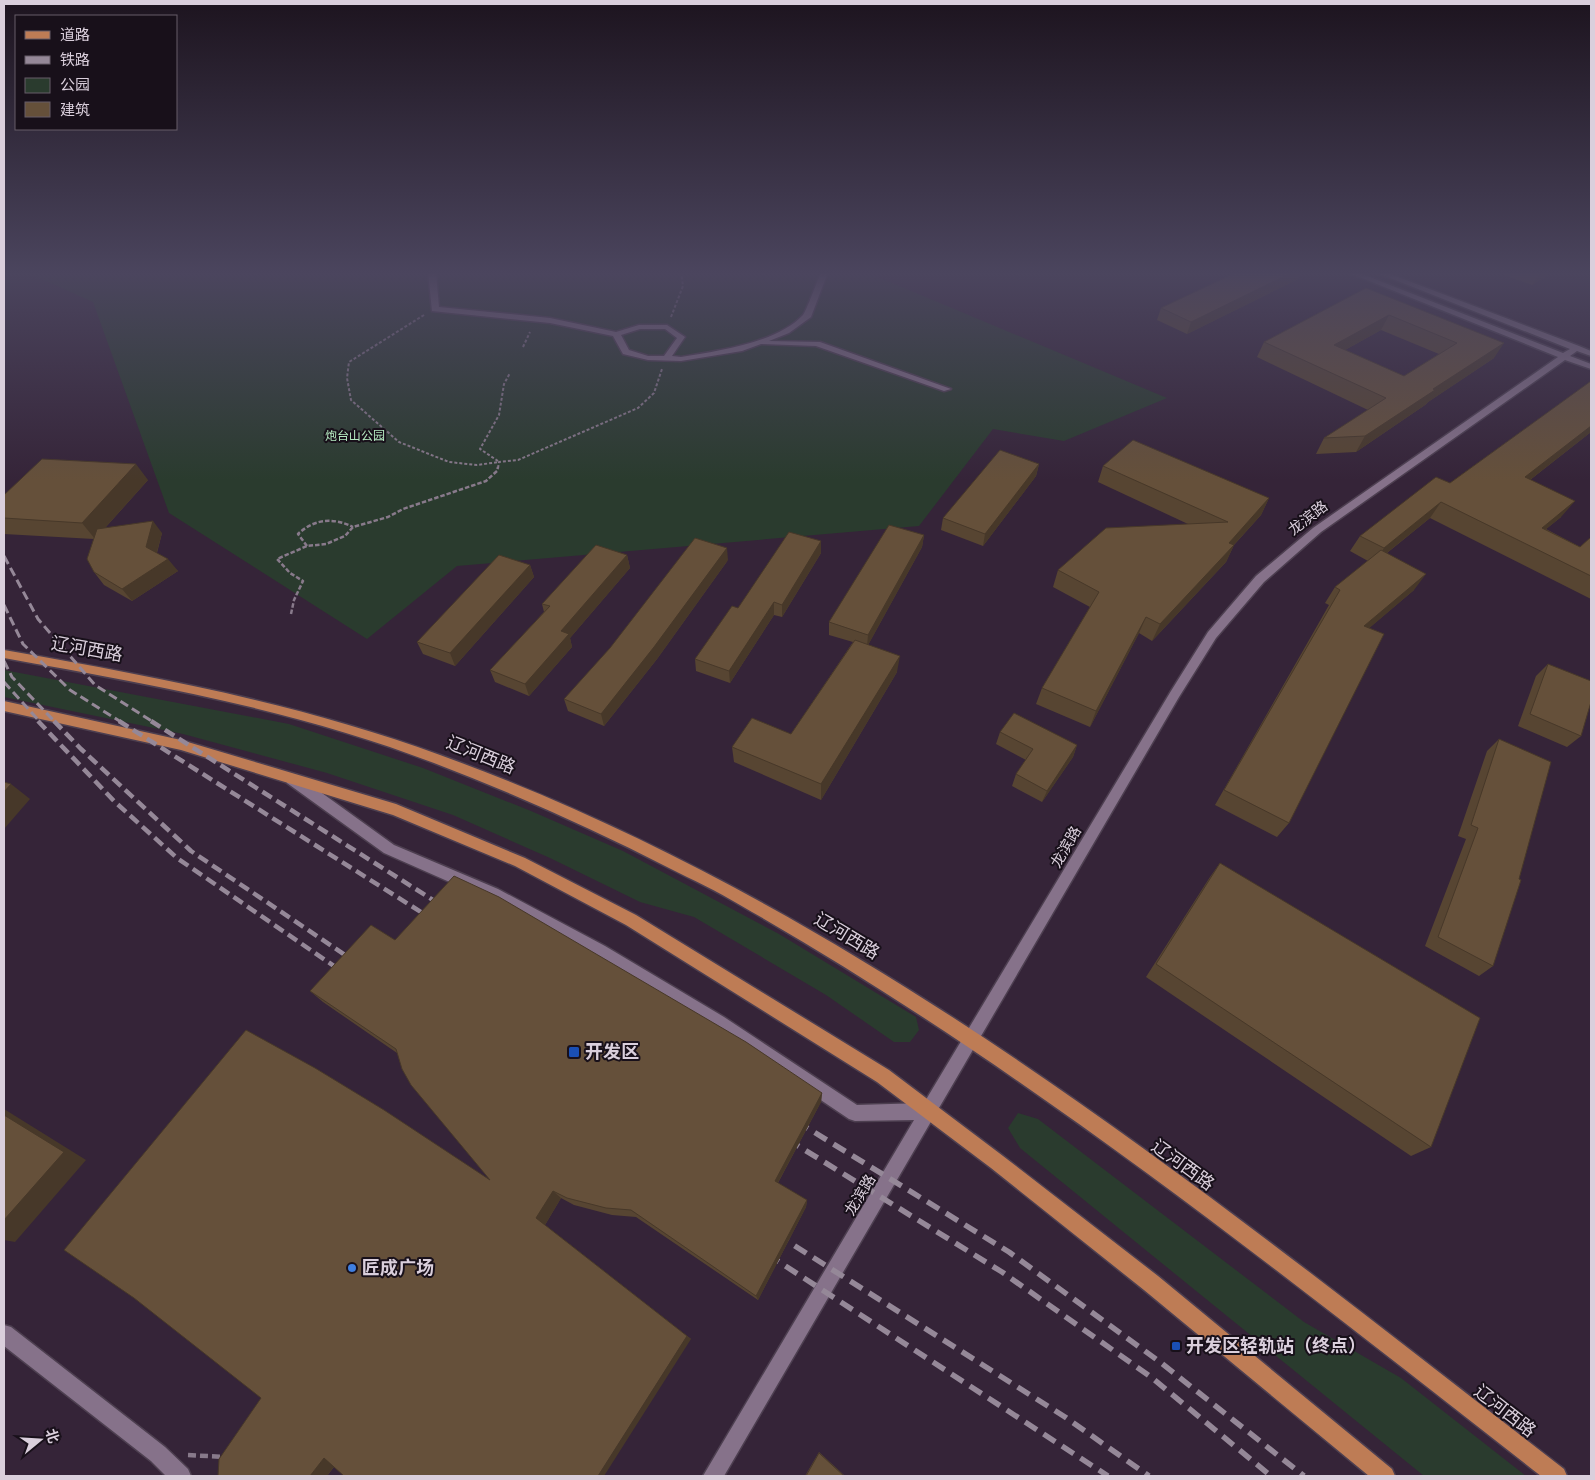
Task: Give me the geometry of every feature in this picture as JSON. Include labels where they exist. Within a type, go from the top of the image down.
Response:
[{"type":"main road","name":"辽河西路","points":[[4,654],[224,697],[339,726],[440,760],[564,810],[675,864],[808,935],[923,1006],[1035,1082],[1194,1198],[1557,1476]]},
{"type":"main road","points":[[4,706],[180,745],[396,810],[529,866],[631,920],[883,1076],[1151,1283],[1385,1476]]},
{"type":"street","points":[[620,341],[626,352],[648,358],[681,360],[742,349],[759,342],[817,344],[947,389]]},
{"type":"street","points":[[666,359],[677,341]]},
{"type":"street","points":[[1540,341],[1570,352],[1591,354]]},
{"type":"street","points":[[1544,341],[1570,352],[1591,367]]},
{"type":"street","name":"龙滨路","points":[[713,1476],[1175,694],[1212,635],[1260,579],[1317,530],[1570,352]]},
{"type":"street","points":[[288,776],[389,849],[492,894],[600,951],[718,1022],[855,1113],[930,1111]]},
{"type":"street","points":[[4,1334],[158,1454],[181,1476]]},
{"type":"path","points":[[383,341],[349,362],[348,378],[351,400],[399,442],[449,462],[477,465],[518,460],[638,408],[654,392],[654,386]]},
{"type":"path","points":[[499,462],[480,449],[499,415],[504,384],[510,373]]},
{"type":"path","points":[[290,614],[303,581],[290,573],[277,559],[306,546],[326,544],[345,536],[353,527],[388,517],[403,509],[486,481],[498,471],[499,462]]},
{"type":"path","points":[[306,546],[298,534],[306,525],[324,520],[342,520],[353,527]]},
{"type":"path","points":[[158,1454],[231,1457]]},
{"type":"green space","name":"炮台山公园","points":[[107,341],[1031,341],[1167,398],[1064,441],[993,429],[919,526],[457,566],[367,639],[169,513]]},
{"type":"green space","points":[[4,670],[289,724],[423,768],[531,811],[623,851],[779,934],[916,1017],[919,1030],[910,1042],[894,1042],[826,995],[694,917],[640,902],[550,858],[453,815],[327,773],[183,734],[4,697]]},
{"type":"green space","points":[[1018,1113],[1038,1119],[1304,1322],[1401,1378],[1526,1476],[1424,1476],[1020,1148],[1008,1128]]},
{"type":"building","points":[[1341,341],[1334,345],[1404,376],[1457,343],[1452,341],[1499,341],[1504,343],[1365,436],[1324,438],[1386,398],[1264,342]]},
{"type":"building","points":[[1591,381],[1591,426],[1525,477],[1575,501],[1542,528],[1580,547],[1591,537],[1591,576],[1441,502],[1384,548],[1360,536],[1436,477],[1450,483]]},
{"type":"building","points":[[1133,440],[1269,498],[1229,543],[1234,545],[1160,624],[1146,617],[1096,711],[1042,688],[1099,592],[1058,570],[1106,528],[1228,522],[1103,466]]},
{"type":"building","points":[[1000,450],[1039,464],[985,534],[943,518]]},
{"type":"building","points":[[42,459],[136,464],[82,523],[4,518],[4,495]]},
{"type":"building","points":[[153,521],[146,547],[168,559],[122,589],[94,572],[87,559],[97,529]]},
{"type":"building","points":[[889,525],[924,535],[868,635],[829,622]]},
{"type":"building","points":[[789,532],[821,541],[782,605],[774,602],[729,671],[695,659],[732,606],[738,608]]},
{"type":"building","points":[[695,538],[727,548],[654,647],[601,714],[564,699],[610,648]]},
{"type":"building","points":[[596,545],[627,555],[561,631],[569,634],[525,684],[490,670],[550,606],[542,604]]},
{"type":"building","points":[[1381,550],[1426,574],[1364,626],[1384,634],[1289,823],[1224,790],[1340,590],[1335,587]]},
{"type":"building","points":[[499,555],[530,565],[450,653],[417,642]]},
{"type":"building","points":[[855,640],[900,656],[821,784],[732,747],[752,718],[791,734]]},
{"type":"building","points":[[1548,664],[1591,681],[1591,702],[1581,736],[1530,714]]},
{"type":"building","points":[[1014,713],[1077,745],[1047,791],[1016,774],[1033,749],[1000,732]]},
{"type":"building","points":[[1499,739],[1551,762],[1519,879],[1521,880],[1493,966],[1438,937],[1478,828],[1471,825]]},
{"type":"building","points":[[4,782],[11,784],[4,792]]},
{"type":"building","points":[[1220,863],[1480,1018],[1431,1147],[1156,964]]},
{"type":"building","points":[[454,876],[499,897],[746,1042],[822,1093],[775,1181],[807,1200],[756,1296],[631,1210],[606,1208],[567,1198],[553,1191],[536,1218],[687,1336],[598,1476],[344,1476],[324,1458],[310,1476],[218,1476],[219,1459],[261,1398],[134,1298],[64,1250],[246,1030],[315,1068],[384,1110],[490,1180],[411,1085],[402,1069],[396,1049],[310,991],[371,925],[395,940]]},
{"type":"building","points":[[4,1115],[64,1152],[4,1220]]},
{"type":"building","points":[[819,1453],[844,1476],[806,1476]]},
{"type":"railway","points":[[4,556],[38,619],[95,685],[153,722]]},
{"type":"railway","points":[[4,605],[23,644],[70,690],[121,722]]},
{"type":"railway","points":[[4,661],[12,677],[55,722]]},
{"type":"railway","points":[[4,682],[40,722]]},
{"type":"railway","points":[[38,721],[114,801],[177,858],[344,973]]},
{"type":"railway","points":[[54,721],[81,749],[191,851],[354,961]]},
{"type":"railway","points":[[119,721],[432,919]]},
{"type":"railway","points":[[151,721],[444,907]]},
{"type":"railway","points":[[796,1121],[1009,1252],[1160,1362],[1304,1476]]},
{"type":"railway","points":[[787,1139],[1002,1272],[1151,1377],[1271,1476]]},
{"type":"railway","points":[[776,1234],[1065,1417],[1149,1476]]},
{"type":"railway","points":[[767,1254],[1108,1476]]},
{"type":"place","name":"开发区","points":[[574,1052]]},
{"type":"place","name":"匠成广场","points":[[352,1268]]},
{"type":"place","name":"开发区轻轨站（终点）","points":[[1176,1346]]}]
